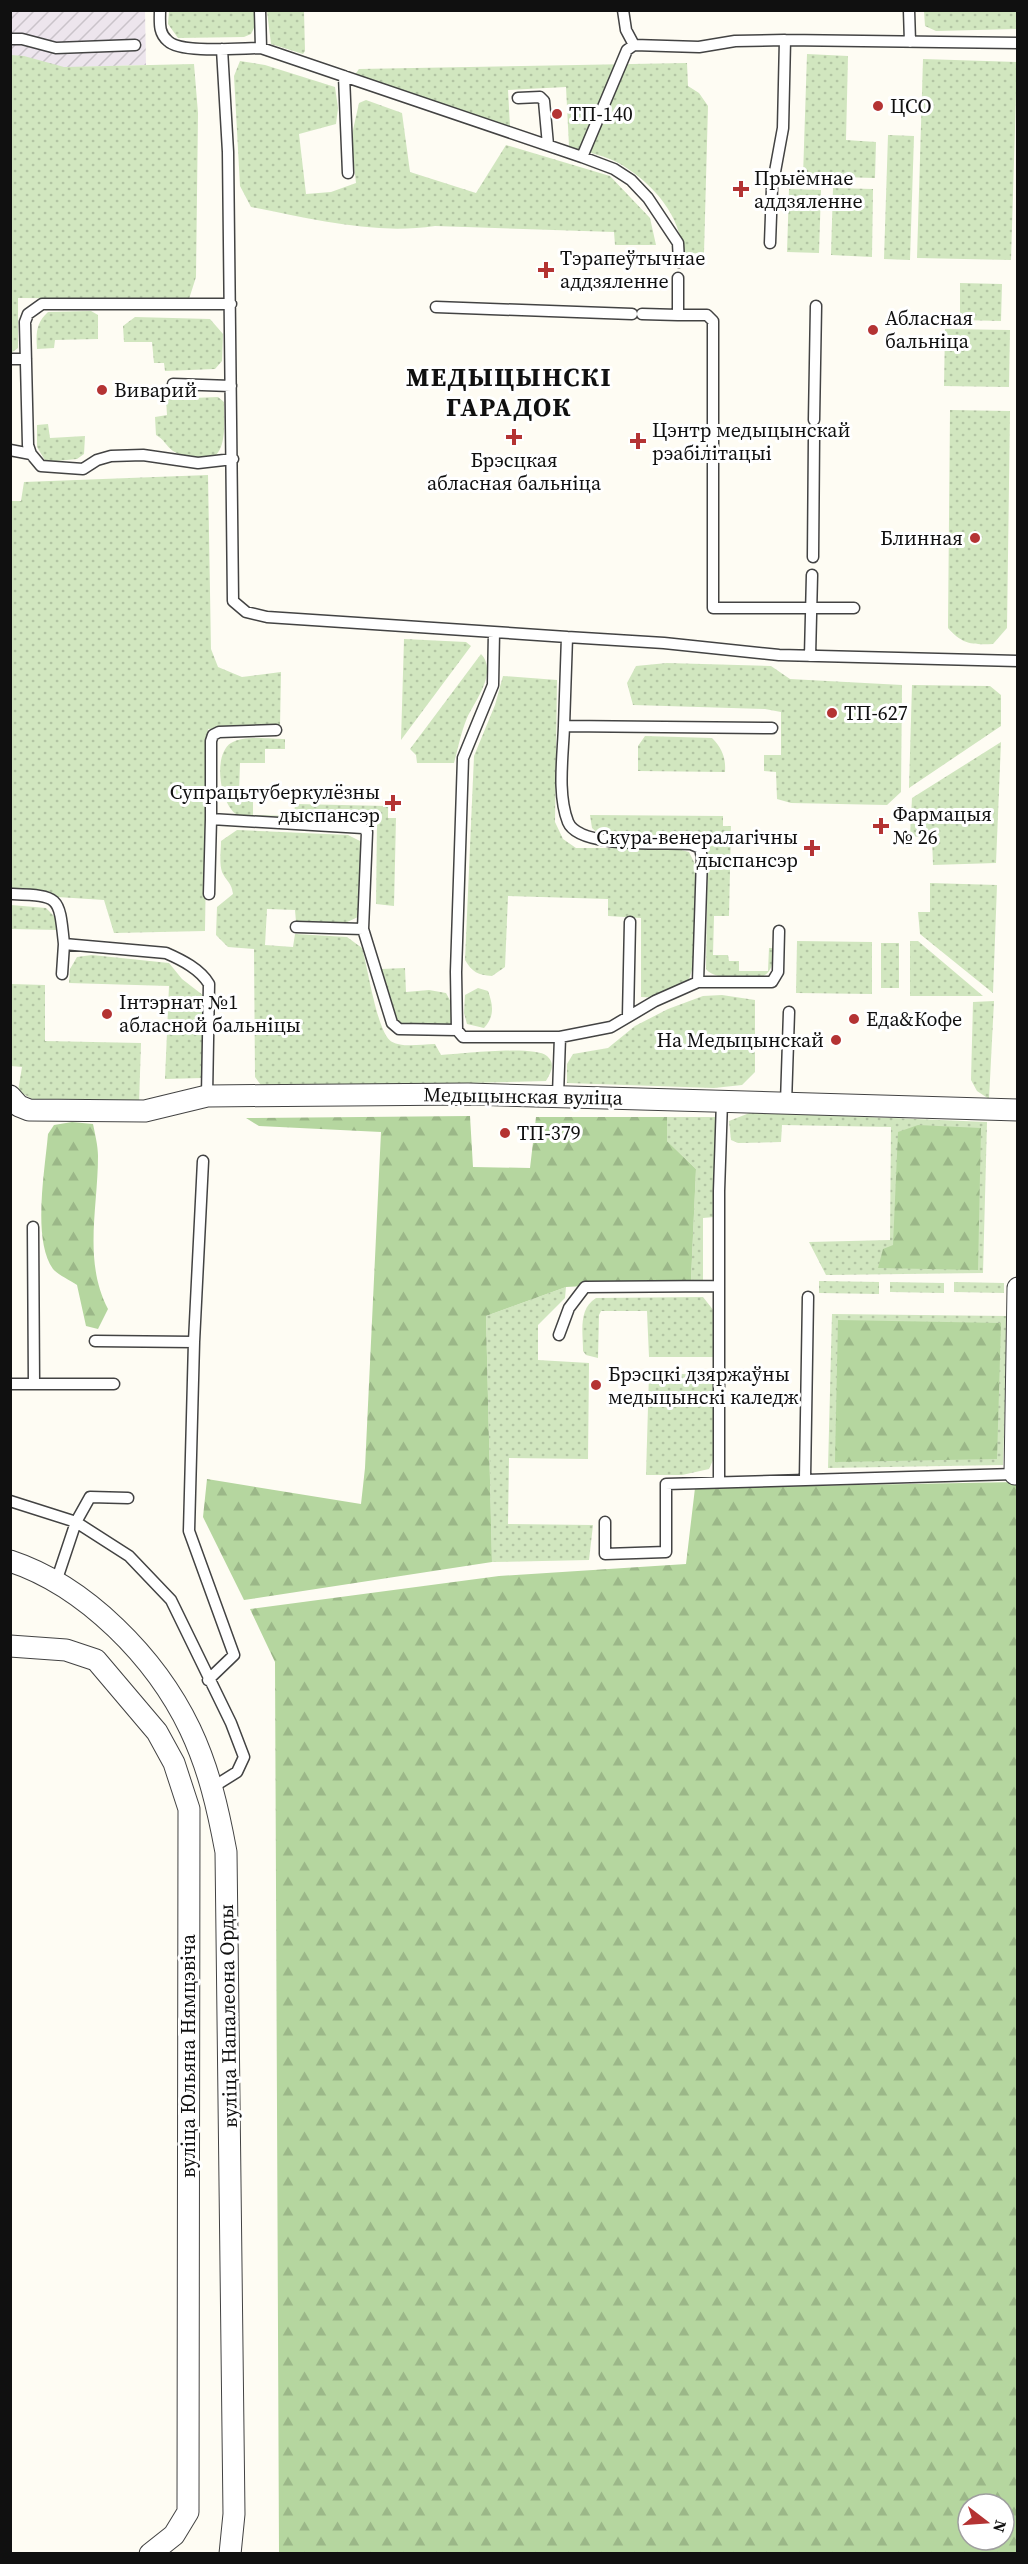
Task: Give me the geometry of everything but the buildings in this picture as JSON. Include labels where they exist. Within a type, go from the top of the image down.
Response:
[{"type":"street","name":"Медыцынская вуліца","points":[[10,1096],[19,1106],[29,1110],[146,1110],[207,1096],[558,1095],[1017,1110]]},
{"type":"street","points":[[1015,1474],[1017,1288]]},
{"type":"street","name":"вуліца Напалеона Орды","points":[[14,1562],[56,1582],[117,1630],[159,1677],[190,1728],[213,1787],[226,1852],[234,2514],[230,2553]]},
{"type":"street","name":"вуліца Юльяна Нямцэвіча","points":[[10,1646],[66,1650],[96,1660],[157,1732],[174,1763],[189,1809],[188,2512],[174,2535],[150,2553]]},
{"type":"lane","points":[[160,10],[160,31],[169,43],[182,47],[261,48],[614,169],[631,180],[648,198],[678,243],[679,262]]},
{"type":"lane","points":[[260,10],[261,48]]},
{"type":"lane","points":[[623,10],[626,30],[634,45]]},
{"type":"lane","points":[[909,10],[910,42]]},
{"type":"lane","points":[[10,39],[22,39],[56,48],[135,45]]},
{"type":"lane","points":[[770,243],[772,188],[783,128],[785,40]]},
{"type":"lane","points":[[582,157],[627,50],[634,45],[699,47],[735,41],[785,40],[1017,43]]},
{"type":"lane","points":[[222,49],[228,152],[233,601],[246,612],[267,617],[810,656],[1017,661]]},
{"type":"lane","points":[[344,76],[348,173]]},
{"type":"lane","points":[[518,98],[540,97],[544,101],[548,145]]},
{"type":"lane","points":[[678,278],[678,315]]},
{"type":"lane","points":[[231,304],[42,304],[28,314],[25,322],[28,445],[31,454],[40,466],[83,469],[98,460],[111,456],[143,455],[198,463],[232,459]]},
{"type":"lane","points":[[814,420],[816,306]]},
{"type":"lane","points":[[436,308],[707,315],[713,321],[713,608],[854,608]]},
{"type":"lane","points":[[10,359],[26,359]]},
{"type":"lane","points":[[173,384],[231,386]]},
{"type":"lane","points":[[813,556],[814,437]]},
{"type":"lane","points":[[10,450],[31,454]]},
{"type":"lane","points":[[810,656],[812,576]]},
{"type":"lane","points":[[494,632],[493,686],[464,758],[456,972],[457,1030],[463,1037],[560,1037],[611,1027],[628,1016],[698,982],[772,982],[778,972],[779,931]]},
{"type":"lane","points":[[567,637],[563,799],[569,825],[581,834],[601,841],[691,843],[699,848],[702,858],[698,982]]},
{"type":"lane","points":[[564,726],[772,728]]},
{"type":"lane","points":[[209,894],[211,741],[213,735],[219,732],[276,730]]},
{"type":"lane","points":[[211,819],[363,828],[367,832],[363,929],[392,1023],[399,1029],[457,1030]]},
{"type":"lane","points":[[10,894],[45,896],[55,901],[60,907],[64,944],[62,974]]},
{"type":"lane","points":[[628,1016],[630,922]]},
{"type":"lane","points":[[296,927],[363,929]]},
{"type":"lane","points":[[64,944],[166,953],[182,960],[204,976],[209,984],[207,1096]]},
{"type":"lane","points":[[786,1104],[789,1012]]},
{"type":"lane","points":[[558,1095],[560,1037]]},
{"type":"lane","points":[[719,1481],[722,1101]]},
{"type":"lane","points":[[203,1161],[194,1342],[189,1531],[234,1655],[208,1680]]},
{"type":"lane","points":[[33,1227],[34,1384]]},
{"type":"lane","points":[[559,1335],[569,1308],[585,1287],[719,1286]]},
{"type":"lane","points":[[805,1478],[808,1297]]},
{"type":"lane","points":[[95,1341],[194,1342]]},
{"type":"lane","points":[[10,1384],[114,1384]]},
{"type":"lane","points":[[605,1522],[605,1554],[666,1552],[666,1484],[805,1478],[1015,1474]]},
{"type":"lane","points":[[56,1582],[76,1522],[90,1497],[128,1497]]},
{"type":"lane","points":[[10,1501],[76,1522],[129,1556],[171,1600],[208,1680],[231,1723],[244,1756],[237,1772],[213,1787]]},
{"type":"shaded area","points":[[10,11],[145,11],[146,65],[11,69]]},
{"type":"green space","points":[[169,11],[254,11],[255,26],[251,34],[244,37],[178,38],[168,24]]},
{"type":"green space","points":[[267,11],[304,11],[305,51],[303,54],[271,44]]},
{"type":"green space","points":[[924,11],[1017,11],[1017,29],[936,31],[925,26]]},
{"type":"green space","points":[[807,54],[848,56],[846,140],[876,142],[875,178],[803,176]]},
{"type":"green space","points":[[11,55],[24,56],[64,67],[194,64],[198,113],[196,277],[189,299],[18,298],[18,348],[11,353]]},
{"type":"green space","points":[[923,59],[1017,62],[1011,260],[917,258]]},
{"type":"green space","points":[[240,61],[265,65],[335,87],[338,108],[336,124],[299,134],[306,194],[331,192],[356,183],[351,139],[359,103],[366,100],[402,113],[410,172],[476,193],[506,145],[610,176],[650,218],[656,245],[615,245],[614,232],[435,226],[389,229],[366,227],[320,221],[251,207],[240,186],[234,76]]},
{"type":"green space","points":[[687,63],[688,86],[699,93],[708,106],[704,253],[682,254],[677,227],[664,202],[655,191],[633,173],[610,159],[569,146],[566,87],[508,90],[510,127],[354,76],[359,69]]},
{"type":"green space","points":[[888,135],[914,136],[910,260],[884,259]]},
{"type":"green space","points":[[833,188],[873,189],[872,257],[831,255]]},
{"type":"green space","points":[[789,189],[821,190],[819,253],[787,252]]},
{"type":"green space","points":[[960,283],[1002,284],[1001,321],[960,320]]},
{"type":"green space","points":[[91,311],[98,315],[98,339],[55,340],[54,348],[37,349],[38,329],[41,320],[48,312]]},
{"type":"green space","points":[[135,317],[210,319],[223,334],[222,361],[215,369],[165,371],[164,363],[154,363],[152,342],[124,342],[123,326]]},
{"type":"green space","points":[[945,329],[1010,330],[1009,387],[944,386]]},
{"type":"green space","points":[[218,397],[224,402],[224,433],[219,452],[213,457],[204,459],[177,453],[156,435],[155,417],[167,415],[166,399]]},
{"type":"green space","points":[[950,410],[1010,411],[1007,628],[993,644],[968,642],[948,628]]},
{"type":"green space","points":[[48,424],[50,438],[85,436],[84,454],[77,459],[46,462],[37,447],[37,425]]},
{"type":"green space","points":[[208,475],[211,649],[218,667],[242,677],[281,672],[280,727],[208,729],[205,931],[114,933],[104,900],[11,894],[10,501],[21,501],[24,482]]},
{"type":"green space","points":[[404,639],[466,642],[471,646],[401,740]]},
{"type":"green space","points":[[481,654],[486,661],[486,678],[465,723],[454,763],[417,763],[416,755],[410,749]]},
{"type":"green space","points":[[667,663],[771,666],[790,679],[902,685],[901,792],[887,805],[791,803],[777,799],[776,772],[764,771],[764,755],[781,755],[781,712],[765,709],[633,705],[627,683],[636,666]]},
{"type":"green space","points":[[503,676],[557,680],[555,822],[563,839],[576,848],[674,848],[689,852],[696,866],[693,967],[688,982],[663,998],[641,997],[641,918],[608,916],[608,899],[508,896],[505,967],[492,976],[487,976],[473,970],[465,960],[474,756],[495,705]]},
{"type":"green space","points":[[912,685],[990,686],[1001,695],[1001,726],[909,788]]},
{"type":"green space","points":[[645,736],[712,738],[723,754],[725,772],[638,771],[638,746]]},
{"type":"green space","points":[[243,739],[285,739],[285,749],[265,749],[265,763],[240,763],[239,793],[253,793],[253,815],[294,816],[295,804],[388,806],[388,818],[396,818],[394,906],[376,904],[377,824],[265,821],[239,816],[232,811],[223,792],[221,781],[220,769],[225,749],[231,743]]},
{"type":"green space","points":[[1001,742],[996,863],[933,865],[932,838],[910,836],[912,798]]},
{"type":"green space","points":[[590,815],[723,816],[723,826],[731,826],[729,916],[714,916],[713,955],[728,955],[729,961],[739,961],[739,971],[768,971],[769,948],[775,948],[772,965],[768,972],[755,979],[740,979],[716,975],[706,969],[708,839],[600,835],[592,828]]},
{"type":"green space","points":[[237,830],[348,835],[362,842],[358,917],[345,923],[296,922],[295,910],[267,909],[265,945],[293,947],[295,934],[347,937],[362,948],[377,1014],[392,1042],[407,1045],[435,1044],[441,1055],[513,1051],[540,1053],[550,1059],[552,1065],[546,1081],[263,1088],[255,1077],[254,949],[228,947],[216,935],[217,907],[233,894],[221,868],[221,841]]},
{"type":"green space","points":[[930,883],[997,885],[993,993],[920,934],[918,912],[930,912]]},
{"type":"green space","points":[[11,905],[46,908],[57,919],[59,930],[11,929]]},
{"type":"green space","points":[[797,941],[872,942],[872,994],[796,993]]},
{"type":"green space","points":[[910,941],[918,941],[983,996],[910,996]]},
{"type":"green space","points":[[881,943],[899,943],[899,988],[881,988]]},
{"type":"green space","points":[[92,955],[169,963],[182,979],[204,996],[202,1078],[165,1079],[169,986],[69,983],[70,969],[77,957]]},
{"type":"green space","points":[[405,968],[406,992],[429,990],[446,993],[452,1004],[452,1022],[444,1031],[398,1025],[381,969]]},
{"type":"green space","points":[[11,984],[45,985],[45,1041],[141,1043],[139,1104],[34,1100],[18,1091],[22,1067],[11,1066]]},
{"type":"green space","points":[[478,988],[488,991],[492,1006],[490,1019],[484,1028],[467,1024],[464,1013],[465,995]]},
{"type":"green space","points":[[722,995],[755,1000],[755,1072],[742,1085],[714,1088],[567,1083],[567,1064],[573,1054],[608,1048],[635,1026],[668,1009],[703,996]]},
{"type":"green space","points":[[994,1001],[989,1099],[977,1091],[971,1080],[973,1002]]},
{"type":"green space","points":[[752,1112],[987,1122],[983,1273],[826,1275],[809,1242],[890,1240],[891,1127],[782,1125],[781,1142],[738,1143],[731,1140],[729,1121]]},
{"type":"green space","points":[[470,1116],[473,1167],[530,1168],[536,1117],[667,1117],[667,1141],[696,1169],[691,1280],[566,1287],[486,1316],[492,1562],[244,1600],[203,1517],[207,1479],[361,1504],[365,1468],[381,1132],[259,1126],[246,1118]]},
{"type":"green space","points":[[667,1117],[722,1117],[717,1128],[714,1217],[703,1218],[703,1283],[691,1280],[696,1169],[667,1141]]},
{"type":"green space","points":[[72,1122],[93,1124],[98,1148],[94,1253],[100,1291],[108,1309],[98,1329],[86,1326],[77,1285],[53,1269],[43,1240],[41,1223],[48,1134],[54,1125]]},
{"type":"green space","points":[[918,1125],[981,1128],[978,1270],[878,1268],[883,1249],[893,1245],[898,1132]]},
{"type":"green space","points":[[819,1281],[879,1282],[879,1294],[819,1293]]},
{"type":"green space","points":[[890,1282],[944,1283],[944,1293],[890,1292]]},
{"type":"green space","points":[[954,1282],[1004,1283],[1004,1293],[954,1292]]},
{"type":"green space","points":[[566,1287],[565,1298],[538,1325],[538,1360],[589,1363],[588,1459],[509,1458],[508,1524],[593,1525],[589,1560],[492,1562],[486,1316]]},
{"type":"green space","points":[[703,1297],[714,1311],[714,1357],[649,1357],[647,1311],[601,1311],[598,1358],[586,1355],[583,1351],[584,1315],[586,1308],[596,1298]]},
{"type":"green space","points":[[832,1314],[1008,1316],[1003,1465],[828,1468]]},
{"type":"green space","points":[[838,1320],[1001,1323],[997,1459],[835,1462]]},
{"type":"green space","points":[[649,1373],[714,1375],[714,1458],[709,1469],[682,1475],[646,1475]]},
{"type":"green space","points":[[1017,1482],[1017,2553],[279,2553],[275,1662],[250,1609],[499,1576],[686,1564],[695,1488]]},
{"type":"place","name":"ЦСО","points":[[878,106]]},
{"type":"place","name":"ТП-140","points":[[557,114]]},
{"type":"place","name":"Прыёмнае аддзяленне","points":[[741,189]]},
{"type":"place","name":"Тэрапеўтычнае аддзяленне","points":[[546,270]]},
{"type":"place","name":"Абласная бальніца","points":[[873,330]]},
{"type":"place","name":"Виварий","points":[[102,390]]},
{"type":"place","name":"Брэсцкая абласная бальніца","points":[[514,437]]},
{"type":"place","name":"Цэнтр медыцынскай рэабілітацыі","points":[[638,441]]},
{"type":"place","name":"Блинная","points":[[975,538]]},
{"type":"place","name":"ТП-627","points":[[832,713]]},
{"type":"place","name":"Супрацьтуберкулёзны дыспансэр","points":[[393,803]]},
{"type":"place","name":"Фармацыя № 26","points":[[881,826]]},
{"type":"place","name":"Скура-венералагічны дыспансэр","points":[[812,848]]},
{"type":"place","name":"Інтэрнат №1 абласной бальніцы","points":[[107,1014]]},
{"type":"place","name":"Еда&Кофе","points":[[854,1019]]},
{"type":"place","name":"На Медыцынскай","points":[[836,1040]]},
{"type":"place","name":"ТП-379","points":[[505,1133]]},
{"type":"place","name":"Брэсцкі дзяржаўны медыцынскі каледж","points":[[596,1385]]},
{"type":"district","name":"МЕДЫЦЫНСКІ ГАРАДОК","points":[[509,392]]}]
